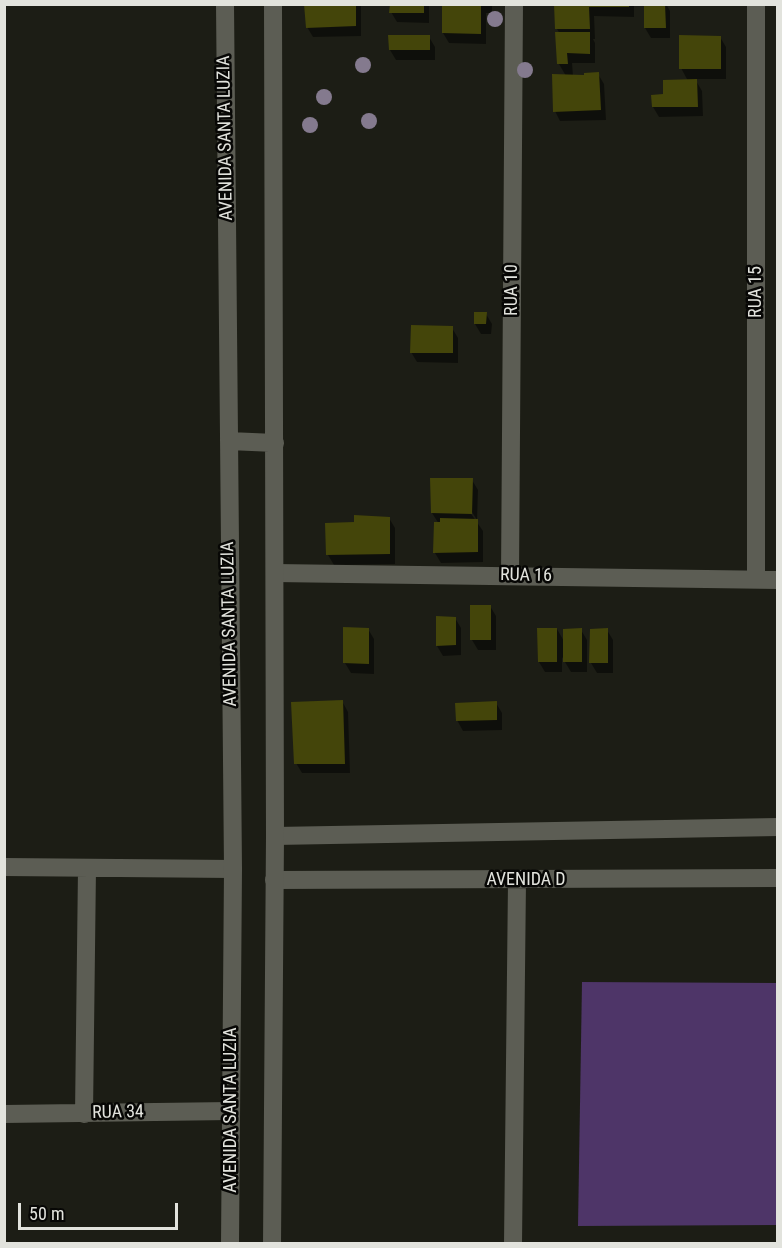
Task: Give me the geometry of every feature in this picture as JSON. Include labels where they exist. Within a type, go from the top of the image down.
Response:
[{"type":"street","name":"AVENIDA SANTA LUZIA","points":[[225,4],[232,869],[230,1244]]},
{"type":"street","points":[[272,1244],[275,836],[273,4]]},
{"type":"street","name":"RUA 10","points":[[510,576],[514,4]]},
{"type":"street","name":"RUA 15","points":[[756,4],[756,579]]},
{"type":"street","points":[[229,441],[275,443]]},
{"type":"street","name":"RUA 16","points":[[275,573],[777,580]]},
{"type":"street","points":[[275,836],[777,827]]},
{"type":"street","points":[[4,867],[232,869]]},
{"type":"street","points":[[84,1114],[87,868]]},
{"type":"street","name":"AVENIDA D","points":[[274,880],[517,881],[777,878]]},
{"type":"street","points":[[513,1244],[517,881]]},
{"type":"street","name":"RUA 34","points":[[4,1114],[231,1111]]},
{"type":"shaded area","points":[[582,982],[777,983],[777,1225],[578,1226]]},
{"type":"building","points":[[304,4],[356,4],[356,26],[306,28]]},
{"type":"building","points":[[390,4],[424,4],[424,13],[389,13]]},
{"type":"building","points":[[442,4],[481,4],[481,34],[442,33]]},
{"type":"building","points":[[554,4],[629,4],[629,7],[589,7],[590,29],[555,29]]},
{"type":"building","points":[[644,4],[665,4],[666,28],[644,28]]},
{"type":"building","points":[[555,32],[590,32],[590,54],[567,53],[568,64],[557,64]]},
{"type":"building","points":[[388,35],[430,35],[430,50],[389,50]]},
{"type":"building","points":[[679,35],[721,36],[721,69],[679,69]]},
{"type":"building","points":[[599,72],[601,110],[553,112],[552,74],[584,75],[584,73]]},
{"type":"building","points":[[697,79],[698,107],[652,107],[651,95],[663,94],[663,80]]},
{"type":"building","points":[[474,312],[487,312],[486,324],[474,324]]},
{"type":"building","points":[[411,325],[453,326],[453,353],[410,353]]},
{"type":"building","points":[[430,478],[473,478],[472,514],[431,513]]},
{"type":"building","points":[[354,515],[390,517],[390,554],[326,555],[325,523],[354,522]]},
{"type":"building","points":[[440,518],[478,519],[478,552],[433,553],[434,522],[440,522]]},
{"type":"building","points":[[470,605],[491,605],[491,640],[470,640]]},
{"type":"building","points":[[436,616],[456,617],[456,645],[436,646]]},
{"type":"building","points":[[343,627],[369,628],[369,664],[343,663]]},
{"type":"building","points":[[537,628],[557,628],[557,662],[538,662]]},
{"type":"building","points":[[582,628],[582,662],[563,662],[563,629]]},
{"type":"building","points":[[608,628],[608,663],[589,663],[590,629]]},
{"type":"building","points":[[343,700],[345,764],[294,764],[291,702]]},
{"type":"building","points":[[497,701],[497,720],[456,721],[455,703]]}]
